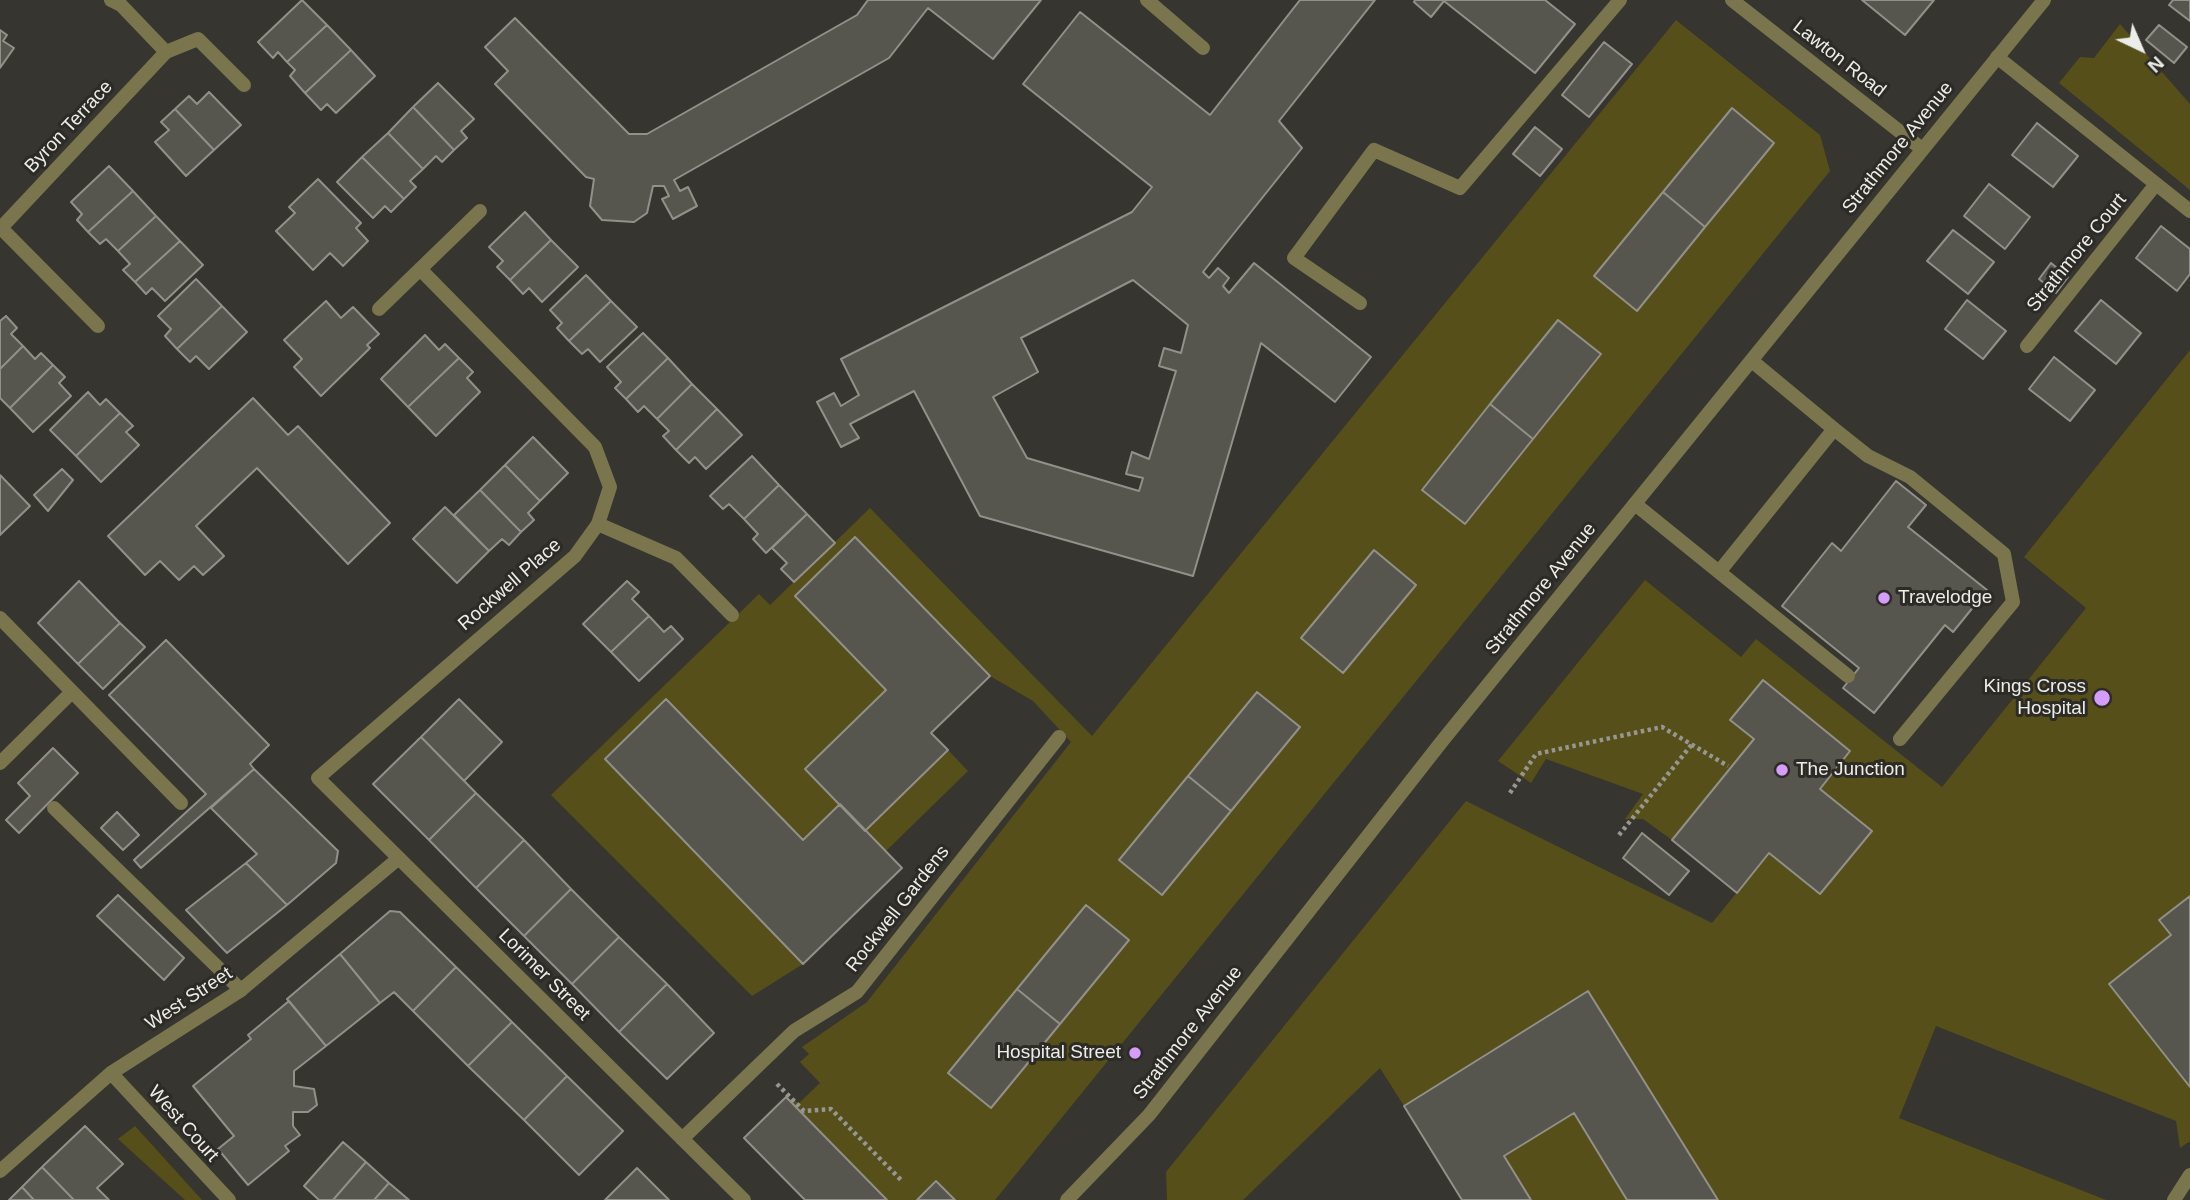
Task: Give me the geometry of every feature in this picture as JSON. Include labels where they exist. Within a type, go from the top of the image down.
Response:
[{"type":"street","points":[[111,0],[121,5],[166,51]]},
{"type":"street","points":[[1147,0],[1203,48]]},
{"type":"street","points":[[1360,303],[1294,258],[1374,149],[1460,188],[1620,0]]},
{"type":"street","name":"Lawton Road","points":[[1731,0],[1922,149]]},
{"type":"street","name":"Strathmore Avenue","points":[[1067,1200],[1149,1115],[1367,835],[2044,0]]},
{"type":"street","name":"Byron Terrace","points":[[97,326],[0,228],[166,51],[198,39],[244,85]]},
{"type":"street","points":[[1997,57],[2190,211]]},
{"type":"street","name":"Strathmore Court","points":[[2027,346],[2157,184]]},
{"type":"street","points":[[379,309],[480,211]]},
{"type":"street","name":"Rockwell Place","points":[[317,778],[575,556],[598,524],[610,487],[595,447],[420,269]]},
{"type":"street","points":[[1752,361],[1868,457],[1910,477],[2004,554],[2013,603],[1900,739]]},
{"type":"street","points":[[1720,572],[1834,429]]},
{"type":"street","points":[[1635,504],[1848,676]]},
{"type":"street","points":[[598,524],[676,558],[732,615]]},
{"type":"street","points":[[0,618],[181,803]]},
{"type":"street","points":[[0,763],[72,692]]},
{"type":"street","name":"Rockwell Gardens","points":[[682,1139],[794,1031],[857,992],[1059,737]]},
{"type":"street","name":"Lorimer Street","points":[[317,778],[744,1200]]},
{"type":"street","points":[[54,808],[241,990]]},
{"type":"street","name":"West Street","points":[[0,1171],[111,1073],[241,990],[399,858]]},
{"type":"street","name":"West Court","points":[[111,1073],[229,1200]]},
{"type":"street","points":[[2174,1200],[2190,1175]]},
{"type":"path","points":[[1510,793],[1536,754],[1662,727],[1728,766]]},
{"type":"path","points":[[1619,835],[1693,743]]},
{"type":"path","points":[[758,1064],[804,1111],[831,1109],[902,1181]]},
{"type":"shaded area","points":[[1676,20],[1820,135],[1830,171],[995,1200],[955,1200],[936,1181],[917,1200],[887,1200],[786,1097],[799,1103],[820,1083],[800,1062],[809,1054],[802,1047],[867,1002],[1071,742],[1033,701],[990,676],[886,690],[806,768],[840,804],[803,840],[666,699],[605,758],[803,964],[752,996],[551,795],[759,594],[770,605],[870,508],[1092,736]]},
{"type":"shaded area","points":[[2120,24],[2190,104],[2190,190],[2059,83],[2080,57],[2094,58]]},
{"type":"shaded area","name":"Kings Cross Hospital","points":[[2190,350],[2190,896],[2159,920],[2171,935],[2109,984],[2190,1087],[2190,1141],[2180,1148],[2176,1121],[1936,1026],[1899,1118],[2106,1200],[1718,1200],[1588,991],[1404,1106],[1380,1068],[1243,1200],[1167,1200],[1166,1172],[1466,801],[1712,923],[1769,853],[1820,894],[1871,830],[1820,789],[1850,751],[1763,680],[1731,720],[1754,739],[1672,840],[1643,819],[1625,819],[1643,794],[1546,759],[1531,783],[1498,761],[1645,580],[1741,657],[1756,639],[1942,787],[2086,608],[2024,557]]},
{"type":"shaded area","points":[[948,750],[968,771],[886,851],[865,831]]},
{"type":"shaded area","points":[[1574,1113],[1627,1200],[1531,1200],[1504,1157]]},
{"type":"shaded area","points":[[135,1126],[202,1200],[185,1200],[118,1139]]},
{"type":"building","points":[[302,0],[327,25],[287,62],[278,52],[273,58],[258,42]]},
{"type":"building","points":[[868,0],[1041,0],[993,59],[928,8],[889,58],[674,180],[680,191],[688,187],[697,206],[673,219],[662,199],[669,196],[664,186],[653,186],[647,213],[634,222],[602,220],[590,206],[594,179],[586,177],[495,84],[508,71],[485,47],[515,18],[629,134],[647,134],[857,15]]},
{"type":"building","points":[[1300,0],[1375,0],[1279,121],[1302,148],[1203,272],[1209,278],[1218,268],[1229,278],[1223,286],[1229,293],[1254,263],[1371,357],[1335,402],[1261,343],[1193,576],[980,516],[914,391],[850,424],[859,438],[841,447],[817,402],[834,393],[841,406],[859,395],[841,359],[1132,212],[1152,187],[1023,84],[1080,12],[1210,115]],"holes":[[[1133,280],[1188,325],[1181,353],[1164,348],[1159,366],[1176,371],[1149,459],[1132,452],[1126,474],[1143,478],[1139,491],[1027,458],[993,397],[1038,372],[1021,338]]]},
{"type":"building","points":[[1415,0],[1545,0],[1575,24],[1535,73],[1444,1],[1431,17]]},
{"type":"building","points":[[1862,0],[1934,0],[1905,35]]},
{"type":"building","points":[[2173,0],[2190,0],[2190,21],[2169,5]]},
{"type":"building","points":[[327,25],[351,50],[305,93],[290,76],[295,70],[287,62]]},
{"type":"building","points":[[2159,25],[2187,47],[2174,63],[2146,40]]},
{"type":"building","points":[[0,30],[7,35],[3,41],[14,48],[0,68]]},
{"type":"building","points":[[1604,42],[1632,64],[1589,117],[1562,95]]},
{"type":"building","points":[[351,50],[375,76],[336,113],[327,104],[321,110],[305,93]]},
{"type":"building","points":[[438,83],[474,119],[461,131],[467,138],[454,150],[413,107]]},
{"type":"building","points":[[209,92],[241,125],[214,150],[175,109],[189,96],[197,104]]},
{"type":"building","points":[[413,107],[454,150],[442,162],[436,156],[423,169],[388,133]]},
{"type":"building","points":[[1732,108],[1774,143],[1705,227],[1663,192]]},
{"type":"building","points":[[175,109],[214,150],[186,176],[155,142],[169,130],[161,122]]},
{"type":"building","points":[[2037,123],[2078,156],[2053,187],[2012,155]]},
{"type":"building","points":[[1535,127],[1562,149],[1540,176],[1513,154]]},
{"type":"building","points":[[388,133],[423,169],[410,181],[416,187],[404,199],[362,157]]},
{"type":"building","points":[[362,157],[404,199],[391,212],[385,206],[373,218],[337,182]]},
{"type":"building","points":[[109,166],[133,191],[88,232],[77,220],[82,214],[71,202]]},
{"type":"building","points":[[318,179],[361,223],[356,228],[368,241],[343,266],[330,253],[313,270],[276,231],[295,213],[289,207]]},
{"type":"building","points":[[1989,184],[2030,217],[2005,249],[1964,216]]},
{"type":"building","points":[[133,191],[156,216],[118,251],[106,239],[100,244],[88,232]]},
{"type":"building","points":[[1663,192],[1705,227],[1637,311],[1594,276]]},
{"type":"building","points":[[525,212],[551,240],[510,280],[497,267],[503,261],[489,247]]},
{"type":"building","points":[[156,216],[180,241],[135,282],[123,270],[130,264],[118,251]]},
{"type":"building","points":[[2161,226],[2190,249],[2190,274],[2177,291],[2136,258]]},
{"type":"building","points":[[1953,230],[1994,262],[1968,294],[1927,261]]},
{"type":"building","points":[[551,240],[578,267],[542,302],[529,288],[523,294],[510,280]]},
{"type":"building","points":[[180,241],[203,265],[165,301],[152,288],[146,294],[135,282]]},
{"type":"building","points":[[2051,263],[2068,277],[2056,293],[2039,279]]},
{"type":"building","points":[[586,275],[611,301],[569,341],[557,328],[562,323],[550,310]]},
{"type":"building","points":[[196,279],[222,306],[177,349],[165,336],[171,329],[158,316]]},
{"type":"building","points":[[1967,300],[2006,331],[1983,359],[1945,329]]},
{"type":"building","points":[[2101,300],[2141,333],[2116,364],[2075,331]]},
{"type":"building","points":[[326,301],[341,318],[353,307],[379,334],[367,345],[370,348],[321,396],[294,367],[302,359],[284,340]]},
{"type":"building","points":[[611,301],[637,327],[600,362],[588,349],[582,354],[569,341]]},
{"type":"building","points":[[222,306],[247,332],[209,369],[196,356],[190,362],[177,349]]},
{"type":"building","points":[[6,316],[17,328],[11,334],[23,346],[0,369],[0,321]]},
{"type":"building","points":[[1558,320],[1601,354],[1533,439],[1490,404]]},
{"type":"building","points":[[643,333],[668,358],[626,399],[615,388],[621,382],[607,367]]},
{"type":"building","points":[[425,335],[439,350],[445,344],[459,358],[408,407],[381,379]]},
{"type":"building","points":[[23,346],[35,359],[41,353],[53,365],[10,408],[0,398],[0,369]]},
{"type":"building","points":[[2054,357],[2095,390],[2070,421],[2029,389]]},
{"type":"building","points":[[459,358],[473,372],[467,378],[480,392],[436,436],[408,407]]},
{"type":"building","points":[[668,358],[692,384],[657,419],[644,406],[638,412],[626,399]]},
{"type":"building","points":[[53,365],[65,377],[59,383],[71,396],[33,432],[10,408]]},
{"type":"building","points":[[692,384],[717,409],[676,450],[663,436],[669,431],[657,419]]},
{"type":"building","points":[[88,392],[100,405],[106,399],[120,413],[76,456],[50,430]]},
{"type":"building","points":[[253,398],[288,435],[298,426],[390,523],[348,564],[257,468],[196,526],[224,556],[203,575],[194,566],[179,580],[160,561],[145,575],[108,536]]},
{"type":"building","points":[[1490,404],[1533,439],[1465,524],[1422,490]]},
{"type":"building","points":[[717,409],[742,435],[706,469],[695,457],[689,463],[676,450]]},
{"type":"building","points":[[120,413],[133,426],[126,432],[139,445],[101,482],[76,456]]},
{"type":"building","points":[[533,437],[568,473],[540,501],[505,465]]},
{"type":"building","points":[[752,456],[779,485],[744,519],[729,504],[723,509],[710,496]]},
{"type":"building","points":[[505,465],[540,501],[528,513],[534,520],[521,532],[480,490]]},
{"type":"building","points":[[62,469],[73,480],[48,511],[34,495]]},
{"type":"building","points":[[0,475],[30,506],[0,535]]},
{"type":"building","name":"Travelodge","points":[[1896,481],[1926,505],[1908,527],[1987,590],[1953,632],[1945,625],[1874,713],[1843,688],[1859,668],[1782,606],[1832,543],[1841,551]]},
{"type":"building","points":[[779,485],[807,514],[766,553],[753,539],[758,534],[744,519]]},
{"type":"building","points":[[480,490],[521,532],[509,545],[502,539],[489,551],[454,515]]},
{"type":"building","points":[[445,507],[489,551],[457,583],[413,539]]},
{"type":"building","points":[[807,514],[835,543],[794,582],[781,569],[787,563],[772,548]]},
{"type":"building","points":[[855,537],[990,676],[931,733],[948,750],[865,831],[805,769],[886,690],[795,596]]},
{"type":"building","points":[[1374,550],[1416,585],[1343,673],[1301,638]]},
{"type":"building","points":[[79,581],[120,623],[78,664],[38,623]]},
{"type":"building","points":[[627,581],[639,592],[632,599],[649,616],[611,652],[583,624]]},
{"type":"building","points":[[649,616],[664,632],[671,626],[683,639],[639,681],[611,652]]},
{"type":"building","points":[[120,623],[145,647],[103,689],[78,664]]},
{"type":"building","points":[[166,640],[269,745],[250,764],[254,769],[141,868],[134,860],[206,794],[109,695]]},
{"type":"building","name":"The Junction","points":[[1763,680],[1850,751],[1820,789],[1872,831],[1820,894],[1769,853],[1737,893],[1672,840],[1754,739],[1730,720]]},
{"type":"building","points":[[1257,692],[1300,727],[1231,811],[1188,776]]},
{"type":"building","points":[[459,699],[502,742],[464,781],[421,737]]},
{"type":"building","points":[[666,699],[803,840],[840,804],[902,868],[803,964],[605,759]]},
{"type":"building","points":[[421,737],[476,793],[429,840],[373,784]]},
{"type":"building","points":[[53,748],[78,773],[19,833],[6,820],[30,796],[18,783]]},
{"type":"building","points":[[254,769],[338,851],[336,863],[287,905],[246,863],[257,854],[211,808]]},
{"type":"building","points":[[1188,776],[1231,811],[1162,895],[1119,860]]},
{"type":"building","points":[[476,793],[524,840],[476,888],[429,840]]},
{"type":"building","points":[[117,812],[139,835],[123,850],[101,828]]},
{"type":"building","points":[[1642,833],[1689,871],[1669,895],[1623,858]]},
{"type":"building","points":[[524,840],[571,889],[524,936],[476,888]]},
{"type":"building","points":[[246,863],[287,905],[227,953],[186,910]]},
{"type":"building","points":[[571,889],[619,937],[572,984],[524,936]]},
{"type":"building","points":[[118,895],[184,958],[164,980],[97,916]]},
{"type":"building","points":[[2190,896],[2190,1087],[2109,984],[2171,935],[2159,920]]},
{"type":"building","points":[[1086,905],[1129,940],[1060,1024],[1017,989]]},
{"type":"building","points":[[390,911],[400,912],[456,967],[413,1011],[394,992],[380,1003],[340,954]]},
{"type":"building","points":[[619,937],[667,984],[619,1032],[572,984]]},
{"type":"building","points":[[340,954],[380,1003],[326,1046],[287,999]]},
{"type":"building","points":[[456,967],[512,1022],[468,1066],[413,1011]]},
{"type":"building","points":[[667,984],[714,1033],[667,1079],[619,1032]]},
{"type":"building","points":[[1017,989],[1060,1024],[991,1108],[948,1073]]},
{"type":"building","points":[[1588,991],[1718,1200],[1627,1200],[1574,1113],[1504,1156],[1531,1200],[1462,1200],[1404,1106]]},
{"type":"building","points":[[289,1001],[326,1046],[294,1071],[294,1086],[314,1089],[317,1105],[308,1112],[293,1112],[293,1126],[300,1135],[285,1146],[289,1151],[248,1185],[218,1149],[234,1136],[193,1086],[251,1039],[248,1035]]},
{"type":"building","points":[[512,1022],[567,1076],[524,1120],[468,1066]]},
{"type":"building","points":[[567,1076],[623,1131],[579,1175],[524,1120]]},
{"type":"building","points":[[786,1097],[887,1200],[805,1200],[744,1138]]},
{"type":"building","points":[[85,1126],[123,1164],[97,1188],[109,1200],[74,1200],[42,1167]]},
{"type":"building","points":[[343,1142],[366,1162],[333,1200],[319,1200],[304,1186]]},
{"type":"building","points":[[366,1162],[389,1183],[374,1200],[333,1200]]},
{"type":"building","points":[[42,1167],[74,1200],[34,1200],[22,1187]]},
{"type":"building","points":[[637,1168],[669,1200],[605,1200]]},
{"type":"building","points":[[936,1181],[955,1200],[917,1200]]},
{"type":"building","points":[[389,1183],[409,1200],[374,1200]]},
{"type":"building","points":[[22,1187],[34,1200],[9,1200]]},
{"type":"place","name":"Travelodge","points":[[1884,598]]},
{"type":"place","name":"Kings Cross Hospital","points":[[2102,698]]},
{"type":"place","name":"The Junction","points":[[1782,770]]},
{"type":"place","name":"Hospital Street","points":[[1135,1053]]}]
